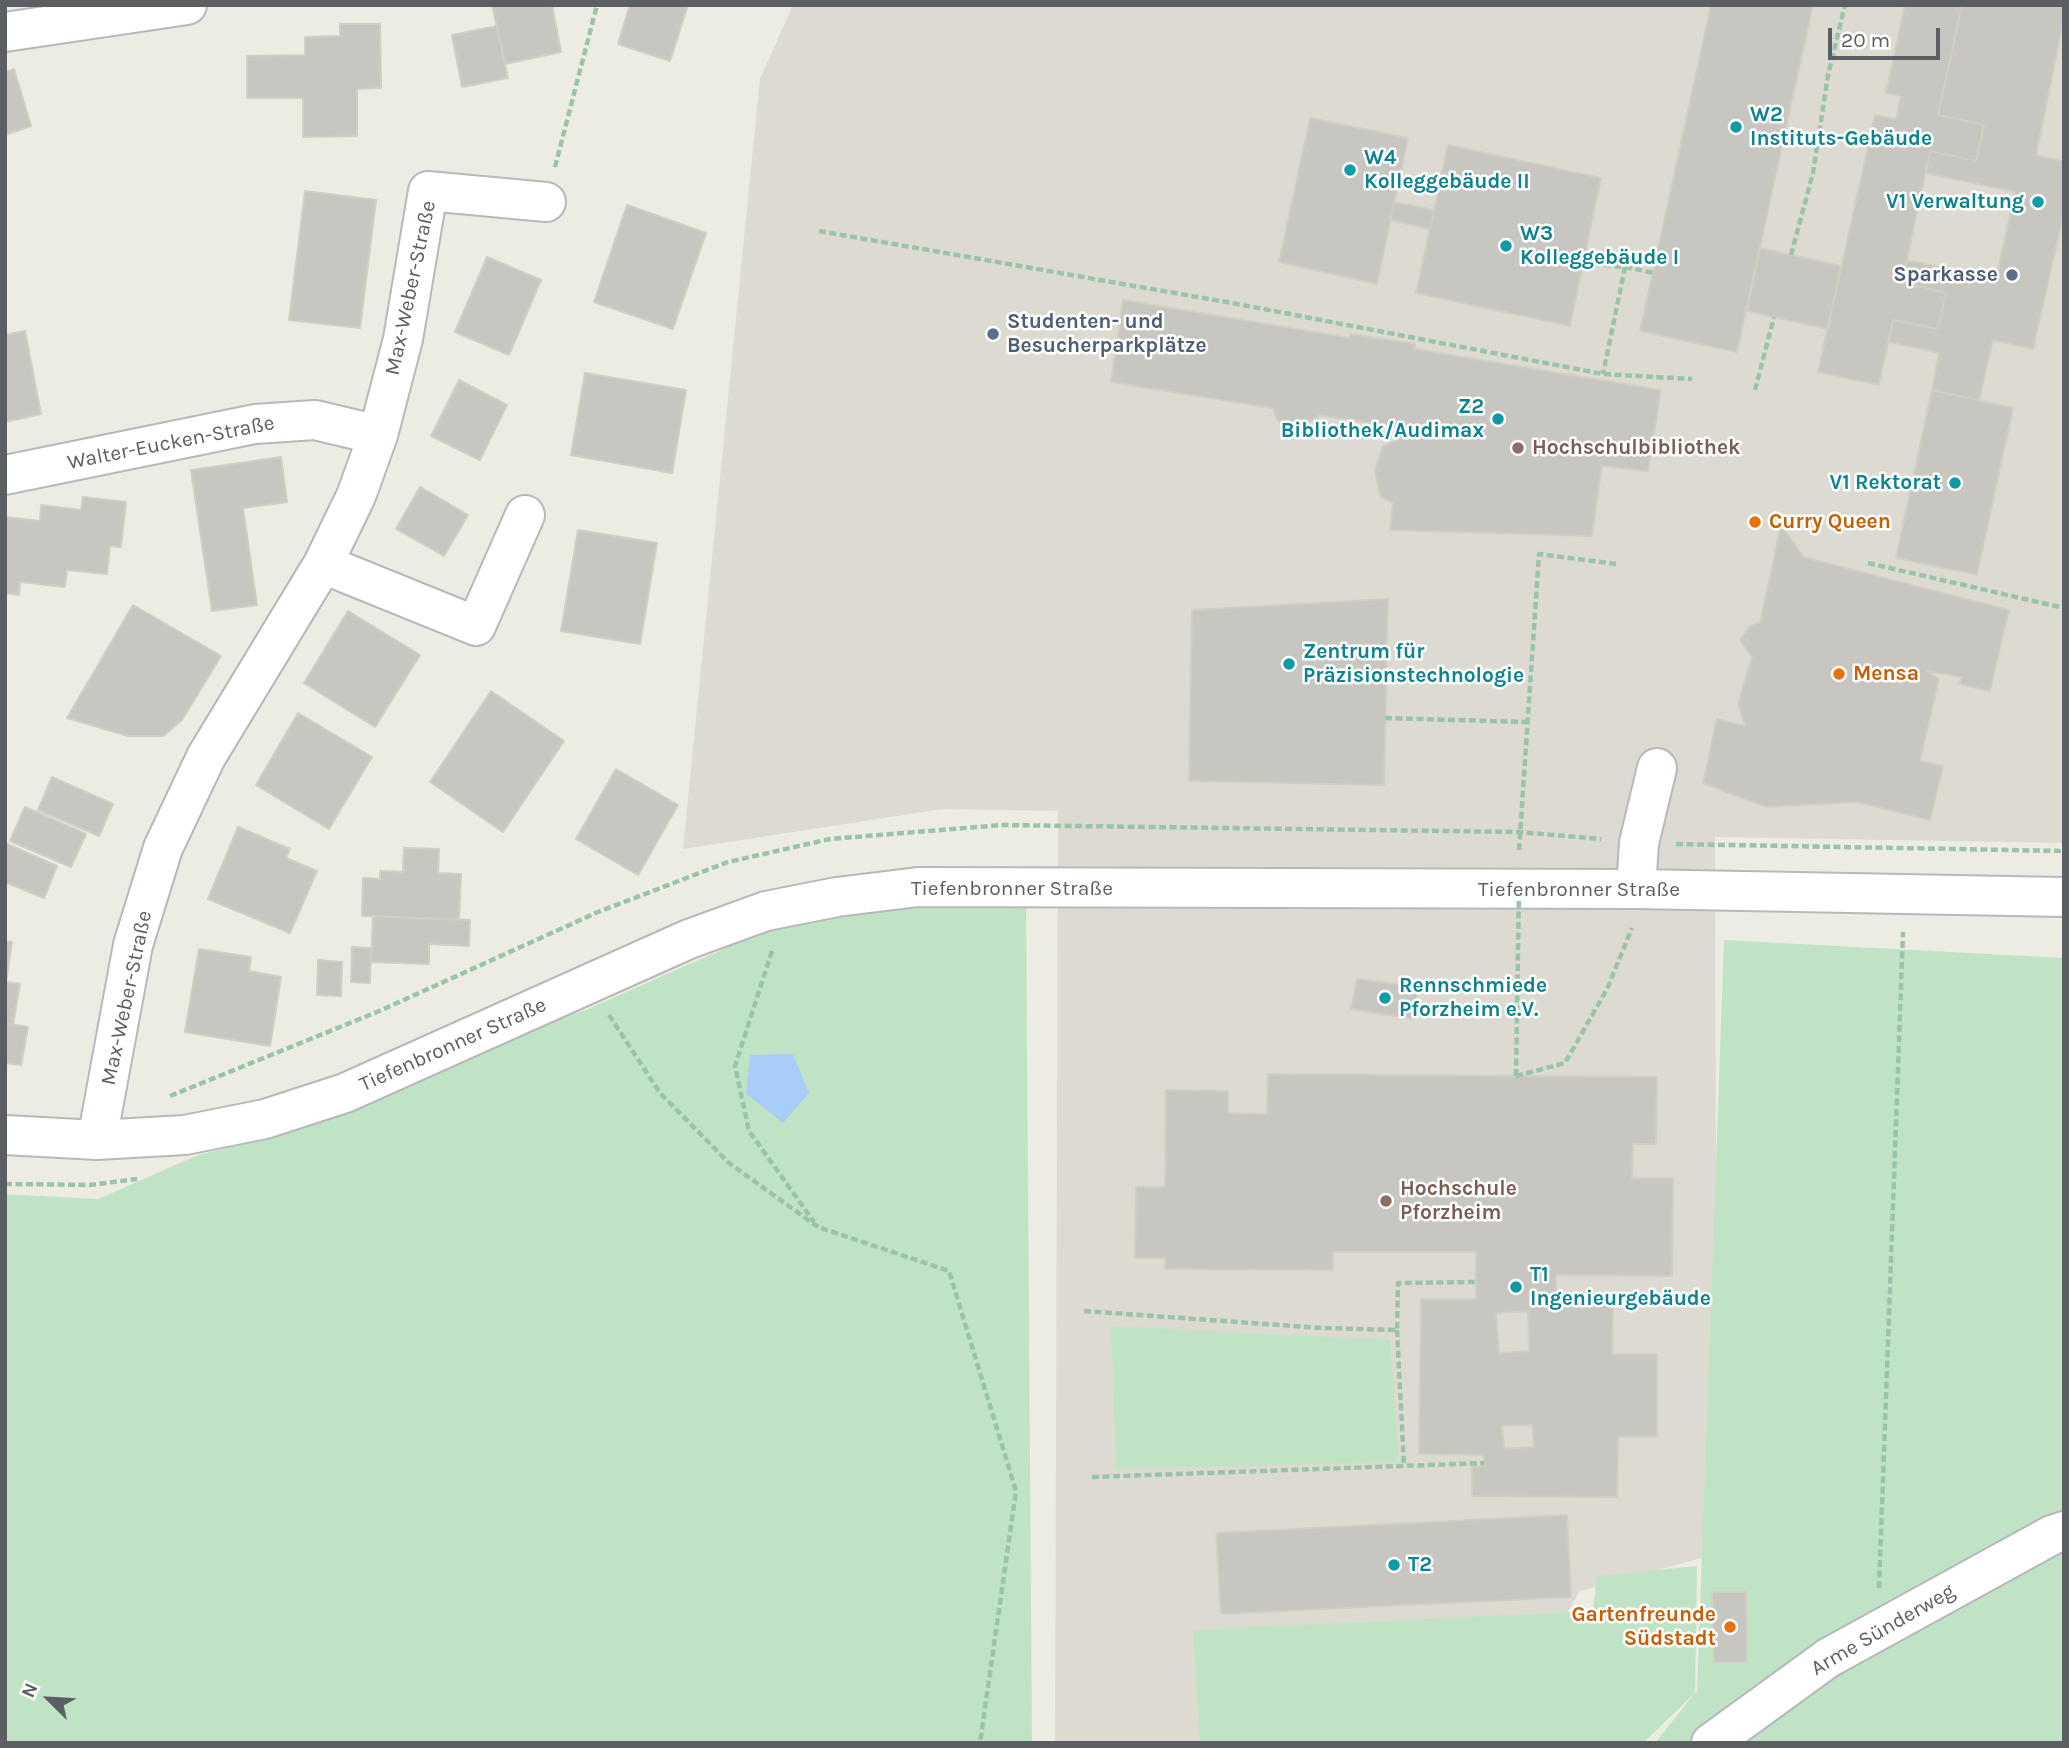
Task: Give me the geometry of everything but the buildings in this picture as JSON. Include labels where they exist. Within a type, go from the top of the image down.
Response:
[{"type":"street","points":[[5,32],[187,5]]},
{"type":"street","name":"Max-Weber-Straße","points":[[97,1140],[133,945],[163,848],[206,757],[323,564],[356,496],[378,435],[403,339],[428,191],[546,202]]},
{"type":"street","name":"Walter-Eucken-Straße","points":[[5,475],[256,424],[315,420],[378,435]]},
{"type":"street","points":[[323,564],[476,626],[525,515]]},
{"type":"street","points":[[1636,889],[1639,843],[1657,768]]},
{"type":"street","name":"Tiefenbronner Straße","points":[[5,1135],[97,1140],[185,1135],[265,1119],[345,1093],[689,939],[766,911],[837,897],[918,887],[1518,894],[1636,889],[2064,897]]},
{"type":"street","name":"Arme Sünderweg","points":[[1711,1743],[1828,1658],[2052,1535],[2064,1531]]},
{"type":"path","points":[[546,202],[597,5]]},
{"type":"path","points":[[1791,255],[1813,173],[1828,75],[1845,5]]},
{"type":"path","points":[[819,231],[1232,303],[1603,374],[1692,379]]},
{"type":"path","points":[[1583,263],[1654,273]]},
{"type":"path","points":[[1603,374],[1625,267]]},
{"type":"path","points":[[1755,390],[1774,317]]},
{"type":"path","points":[[1616,564],[1539,554],[1518,894],[1516,1076],[1565,1063],[1612,978],[1634,923],[1636,889]]},
{"type":"path","points":[[1868,562],[2064,608]]},
{"type":"path","points":[[1385,718],[1527,722]]},
{"type":"path","points":[[1639,843],[2064,851]]},
{"type":"path","points":[[1890,931],[1916,932]]},
{"type":"path","points":[[1878,1630],[1903,932]]},
{"type":"path","points":[[759,955],[772,950],[735,1066],[746,1118],[749,1131],[818,1227]]},
{"type":"path","points":[[596,1018],[608,1013],[660,1093],[729,1163],[818,1227],[949,1271],[1016,1491],[979,1743]]},
{"type":"path","points":[[5,1184],[89,1185],[143,1179]]},
{"type":"path","points":[[1404,1466],[1396,1330],[1398,1283],[1476,1282]]},
{"type":"path","points":[[1084,1311],[1322,1328],[1396,1330]]},
{"type":"path","points":[[1092,1477],[1483,1463]]},
{"type":"shaded area","name":"Hochschule Pforzheim","points":[[793,5],[2064,5],[2064,843],[1715,837],[1717,1554],[1580,1591],[1488,1743],[1055,1743],[1058,811],[942,809],[683,849],[760,79]]},
{"type":"green space","points":[[1026,897],[1032,1743],[5,1743],[5,1194],[98,1199],[198,1155],[279,1135],[375,1098],[472,1049],[588,1009],[773,927],[904,904]]},
{"type":"green space","points":[[1724,940],[2064,958],[2064,1743],[1655,1743],[1694,1694],[1643,1743],[1200,1743],[1193,1630],[1593,1611],[1597,1576],[1697,1566],[1695,1693],[1697,1692]]},
{"type":"green space","points":[[1111,1326],[1390,1340],[1399,1462],[1116,1469]]},
{"type":"water","points":[[793,1054],[809,1093],[783,1123],[746,1094],[750,1055]]},
{"type":"place","name":"W2 Instituts-Gebäude","points":[[1736,127]]},
{"type":"place","name":"W4 Kolleggebäude II","points":[[1350,170]]},
{"type":"place","name":"V1 Verwaltung","points":[[2038,202]]},
{"type":"place","name":"W3 Kolleggebäude I","points":[[1506,246]]},
{"type":"place","name":"Sparkasse","points":[[2012,275]]},
{"type":"place","name":"Studenten- und Besucherparkplätze","points":[[993,334]]},
{"type":"place","name":"Z2 Bibliothek/Audimax","points":[[1498,419]]},
{"type":"place","name":"Hochschulbibliothek","points":[[1518,448]]},
{"type":"place","name":"V1 Rektorat","points":[[1955,483]]},
{"type":"place","name":"Curry Queen","points":[[1755,522]]},
{"type":"place","name":"Zentrum für Präzisionstechnologie","points":[[1289,664]]},
{"type":"place","name":"Mensa","points":[[1839,674]]},
{"type":"place","name":"Rennschmiede Pforzheim e.V.","points":[[1385,998]]},
{"type":"place","name":"Hochschule Pforzheim","points":[[1386,1201]]},
{"type":"place","name":"T1 Ingenieurgebäude","points":[[1516,1287]]},
{"type":"place","name":"T2","points":[[1394,1565]]},
{"type":"place","name":"Gartenfreunde Südstadt","points":[[1730,1627]]}]
